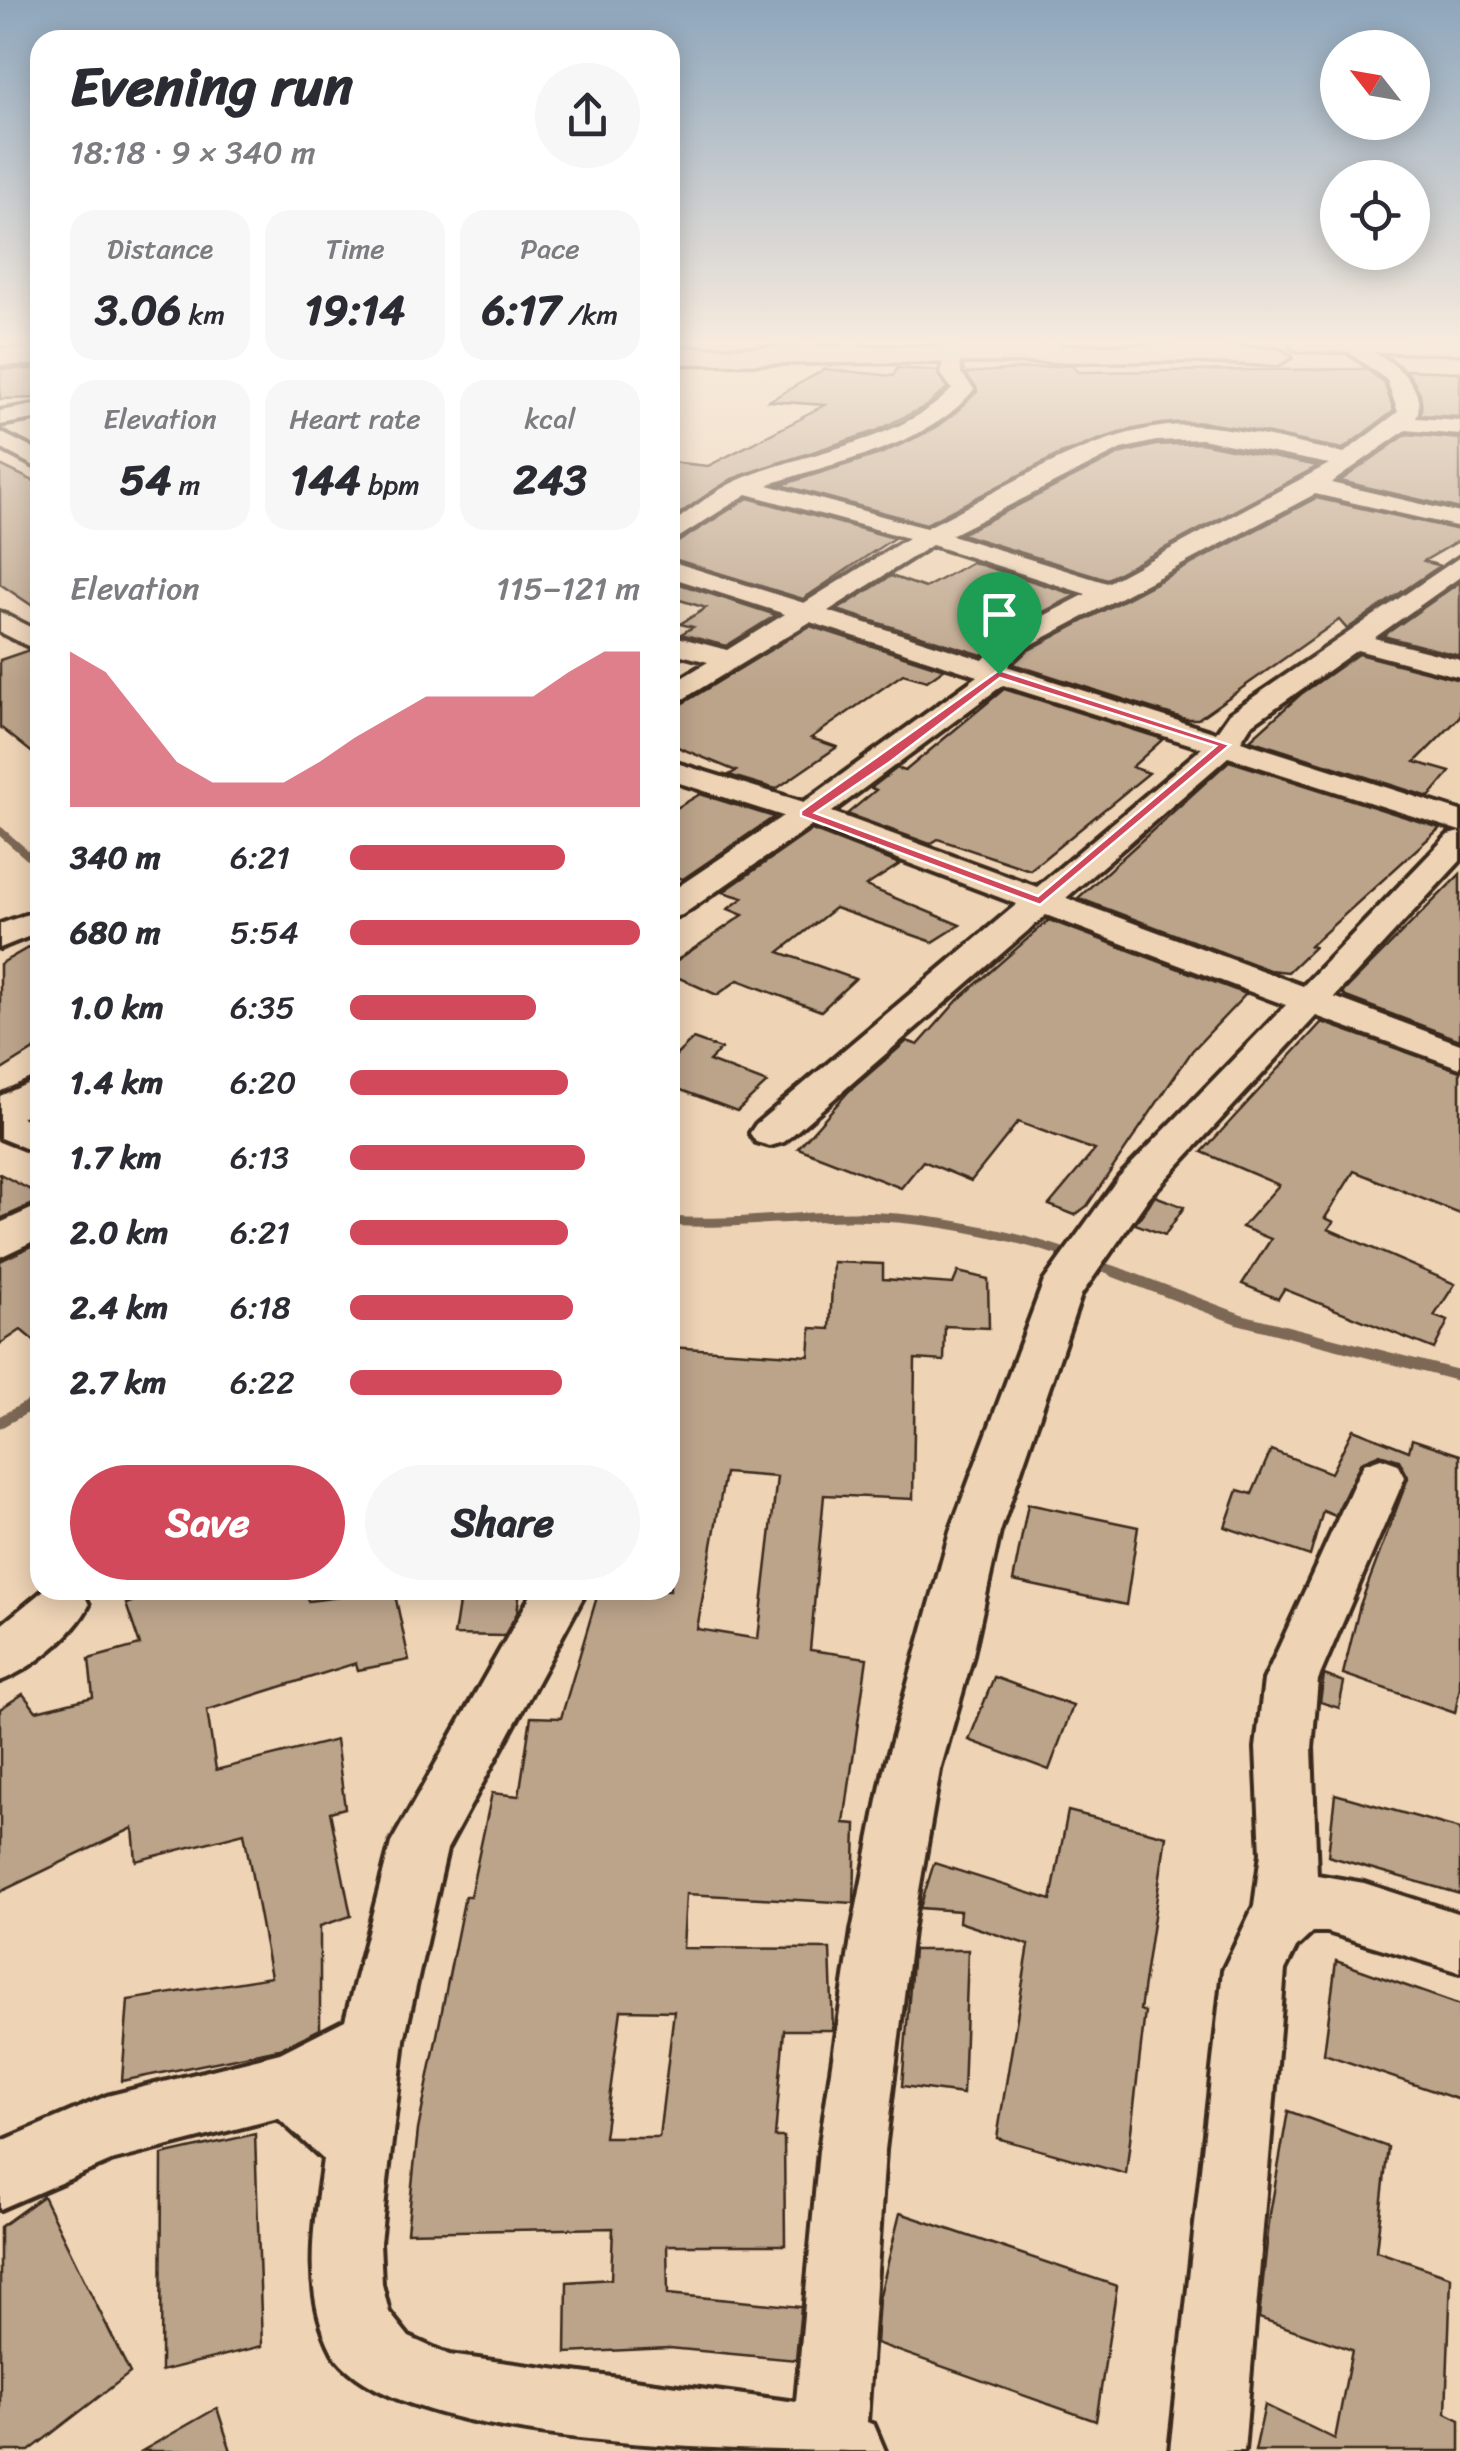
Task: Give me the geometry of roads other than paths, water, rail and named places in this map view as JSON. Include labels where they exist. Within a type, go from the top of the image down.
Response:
[{"type":"street","points":[[680,528],[701,510],[744,486],[829,455]]},
{"type":"street","points":[[680,691],[929,536],[1089,455]]},
{"type":"street","points":[[1322,455],[1351,461]]},
{"type":"street","points":[[999,674],[996,662],[1007,649],[1106,592],[1312,486],[1359,455]]},
{"type":"street","points":[[744,486],[929,536],[1106,592]]},
{"type":"street","points":[[1312,486],[1460,520]]},
{"type":"street","points":[[770,1133],[1224,745],[1240,719],[1460,565]]},
{"type":"street","points":[[680,572],[1460,821]]},
{"type":"street","points":[[0,620],[30,638]]},
{"type":"street","points":[[1351,640],[1460,669]]},
{"type":"street","points":[[680,646],[727,660]]},
{"type":"street","points":[[680,901],[886,760],[999,674]]},
{"type":"street","points":[[680,773],[806,813],[1460,1056]]},
{"type":"street","points":[[554,1600],[420,1843],[372,2040],[346,2242],[347,2284],[359,2330],[384,2362],[446,2391],[839,2447],[852,2150],[882,1932],[912,1770],[946,1659],[975,1532],[1060,1292],[1134,1187],[1460,842]]},
{"type":"street","points":[[0,1114],[30,1096]]},
{"type":"street","points":[[0,1122],[30,1136]]},
{"type":"street","points":[[0,1242],[30,1225]]},
{"type":"street","points":[[1283,1918],[1290,1853],[1284,1748],[1291,1680],[1381,1476]]},
{"type":"street","points":[[0,1658],[63,1605]]},
{"type":"street","points":[[1207,2451],[1254,1970],[1262,1943],[1283,1918],[1315,1903],[1392,1920],[1460,1943]]},
{"type":"street","points":[[0,2176],[107,2129],[288,2083],[372,2040]]},
{"type":"street","points":[[288,2083],[359,2146]]},
{"type":"waterway","points":[[0,831],[30,857]]},
{"type":"waterway","points":[[680,1221],[832,1216],[911,1219],[993,1233],[1074,1256]]},
{"type":"waterway","points":[[1090,1262],[1120,1273]]},
{"type":"waterway","points":[[1113,1271],[1239,1319],[1460,1376]]},
{"type":"waterway","points":[[0,1422],[30,1406]]}]
